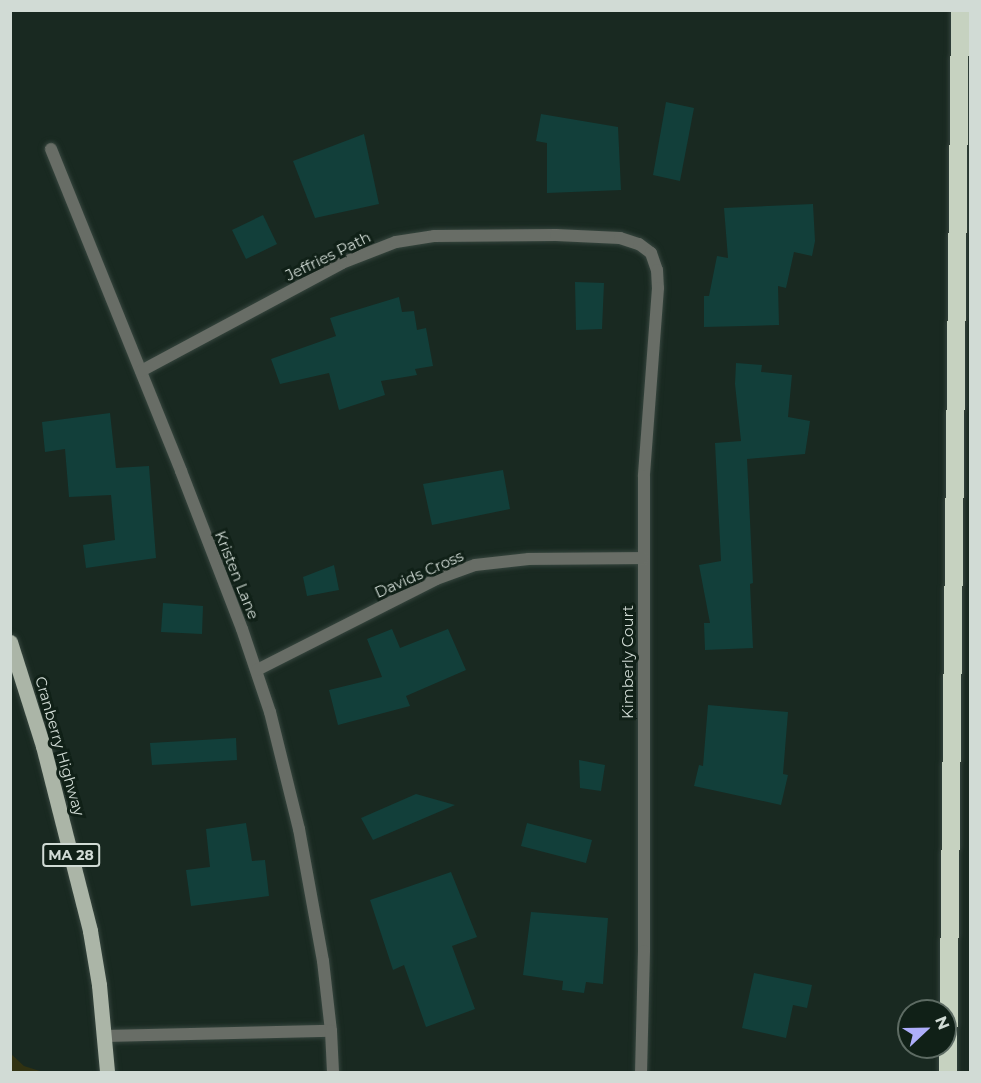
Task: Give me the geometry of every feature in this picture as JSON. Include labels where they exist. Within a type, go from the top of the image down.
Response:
[{"type":"highway","points":[[948,1072],[960,10]]},
{"type":"main road","name":"Cranberry Highway","points":[[10,642],[43,746],[77,878],[99,986],[107,1072]]},
{"type":"street","name":"Kristen Lane","points":[[51,149],[141,371],[256,670],[293,798],[323,961],[333,1072]]},
{"type":"street","name":"Jeffries Path","points":[[141,371],[342,262],[396,242],[435,236],[556,235],[620,238],[639,244],[651,253]]},
{"type":"street","name":"Kimberly Court","points":[[641,1072],[644,951],[644,476],[658,288],[657,270],[651,253]]},
{"type":"street","name":"Davids Cross","points":[[256,670],[436,579],[475,565],[530,559],[644,558]]},
{"type":"street","points":[[105,1036],[331,1031]]},
{"type":"shaded area","points":[[10,1053],[24,1066],[43,1072],[11,1072]]},
{"type":"building","points":[[666,102],[694,108],[680,181],[653,175]]},
{"type":"building","points":[[541,114],[618,127],[621,190],[547,193],[547,143],[536,141]]},
{"type":"building","points":[[364,134],[379,204],[315,218],[293,161]]},
{"type":"building","points":[[813,204],[815,241],[812,256],[794,252],[786,288],[778,286],[779,325],[704,327],[704,296],[709,296],[717,256],[728,258],[724,208]]},
{"type":"building","points":[[263,215],[277,244],[246,259],[232,230]]},
{"type":"building","points":[[575,282],[604,283],[602,329],[576,330]]},
{"type":"building","points":[[399,297],[402,312],[414,311],[417,330],[426,328],[433,366],[415,369],[417,375],[381,381],[385,395],[339,410],[329,373],[280,384],[271,359],[336,336],[330,318]]},
{"type":"building","points":[[736,363],[762,365],[761,372],[792,375],[788,417],[810,421],[805,454],[747,459],[753,583],[750,584],[753,648],[705,650],[704,623],[710,623],[699,565],[721,561],[715,443],[741,441],[735,384]]},
{"type":"building","points":[[110,413],[116,468],[149,466],[156,558],[86,568],[83,545],[115,540],[111,495],[69,497],[65,449],[45,452],[42,422]]},
{"type":"building","points":[[503,470],[510,509],[432,525],[423,484]]},
{"type":"building","points":[[334,565],[339,590],[307,596],[303,577]]},
{"type":"building","points":[[163,603],[203,606],[202,634],[161,632]]},
{"type":"building","points":[[392,629],[400,648],[448,629],[466,670],[406,696],[410,706],[338,725],[329,690],[382,677],[367,639]]},
{"type":"building","points":[[708,705],[788,712],[783,774],[788,775],[781,805],[694,786],[699,765],[703,766]]},
{"type":"building","points":[[236,738],[237,760],[152,765],[150,743]]},
{"type":"building","points":[[579,760],[605,765],[601,791],[580,788]]},
{"type":"building","points":[[416,794],[455,805],[373,840],[361,818]]},
{"type":"building","points":[[246,823],[252,861],[265,860],[269,896],[191,906],[186,870],[210,867],[206,829]]},
{"type":"building","points":[[527,823],[592,840],[586,863],[521,846]]},
{"type":"building","points":[[451,872],[477,937],[452,946],[475,1009],[426,1027],[404,965],[393,970],[370,900]]},
{"type":"building","points":[[531,912],[608,918],[603,984],[586,982],[584,993],[562,990],[563,981],[523,975]]},
{"type":"building","points":[[754,973],[812,985],[807,1008],[793,1005],[786,1038],[742,1028]]}]
